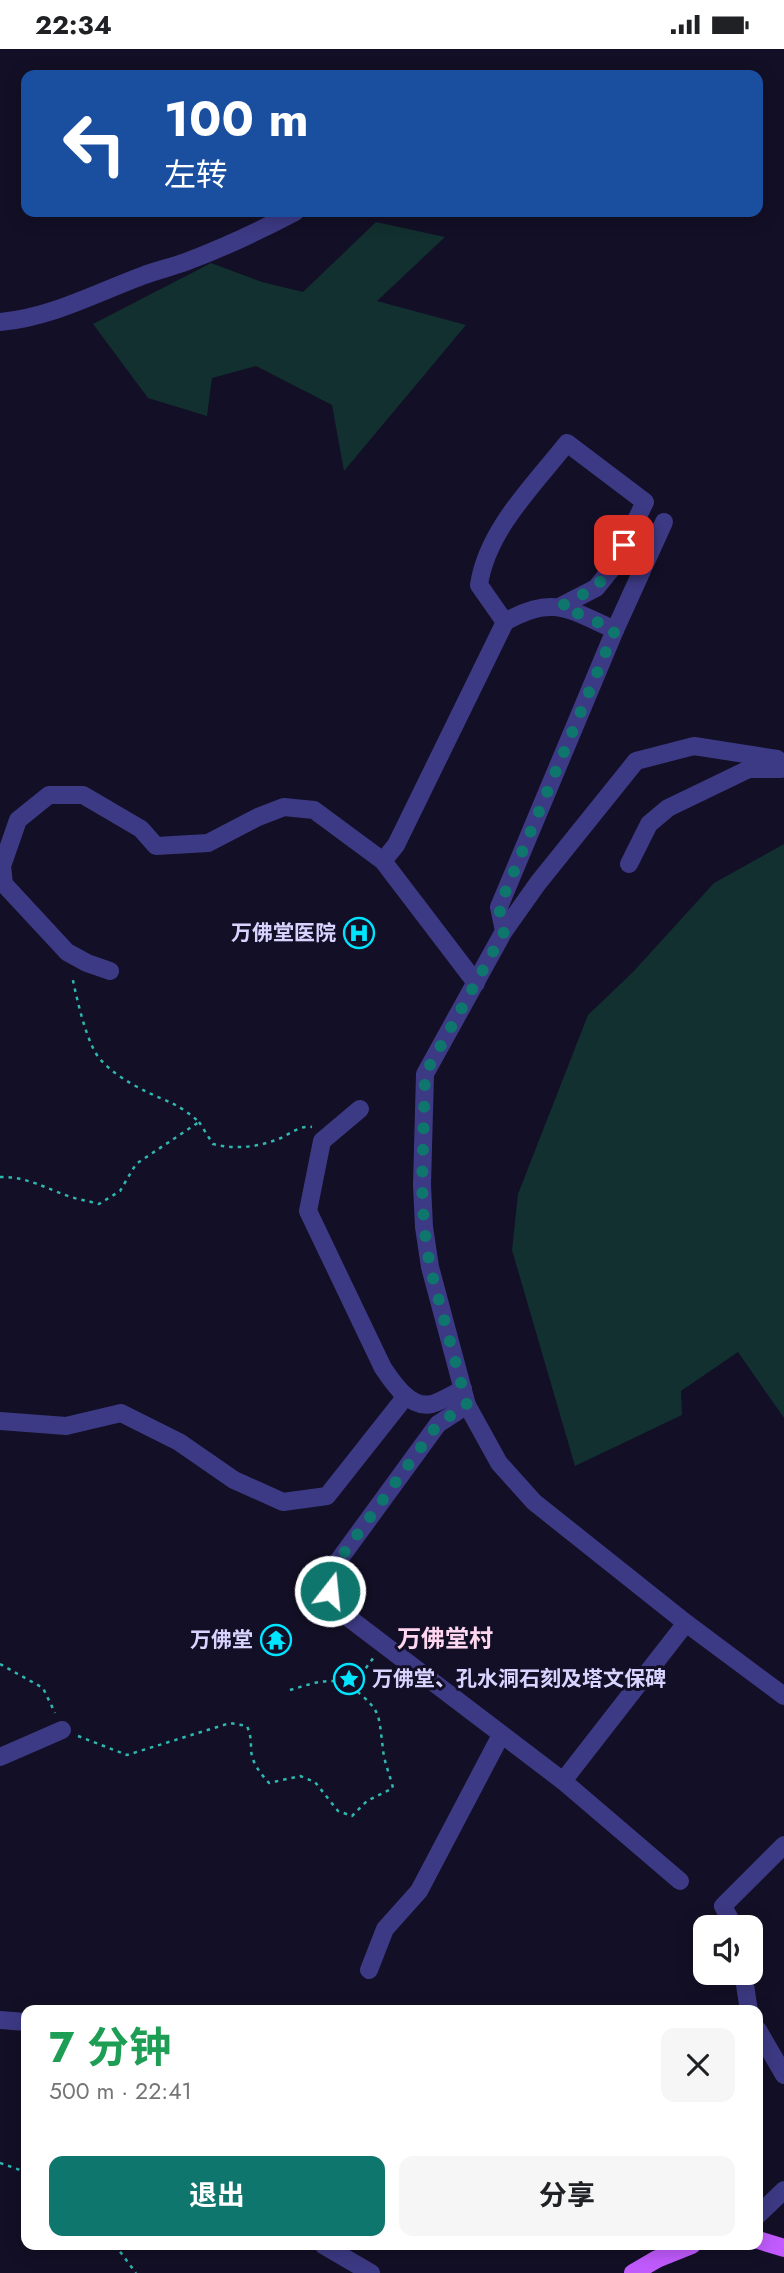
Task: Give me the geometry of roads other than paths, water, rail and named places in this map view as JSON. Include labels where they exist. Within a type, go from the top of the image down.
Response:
[{"type":"main road","points":[[763,2242],[784,2248]]},
{"type":"main road","points":[[633,2273],[680,2250]]},
{"type":"street","points":[[0,322],[17,321],[81,301],[143,275],[210,252],[286,217]]},
{"type":"street","points":[[383,861],[396,845],[505,622],[526,609],[561,606],[596,588],[613,567],[645,502],[567,443],[496,537],[482,566],[479,585],[505,622]]},
{"type":"street","points":[[504,932],[499,907],[615,630],[664,522]]},
{"type":"street","points":[[561,606],[615,630]]},
{"type":"street","points":[[784,764],[777,759],[694,746],[636,761],[538,883],[504,932],[425,1074],[424,1109],[424,1227],[430,1267],[465,1397],[499,1463],[534,1502],[686,1623],[784,1696]]},
{"type":"street","points":[[629,864],[649,824],[668,808],[749,769],[784,769]]},
{"type":"street","points":[[110,971],[67,952],[4,884],[2,866],[18,820],[49,795],[83,795],[141,829],[156,846],[208,843],[284,807],[314,810],[383,861],[475,983]]},
{"type":"street","points":[[360,1109],[322,1140],[309,1211],[383,1368],[393,1383],[406,1396],[417,1402],[430,1404],[465,1397]]},
{"type":"street","points":[[0,1421],[66,1426],[121,1413],[179,1442],[234,1480],[283,1503],[327,1496],[406,1396]]},
{"type":"street","points":[[465,1397],[438,1424],[333,1568],[330,1579],[333,1603],[382,1645],[563,1781],[680,1881]]},
{"type":"street","points":[[563,1781],[686,1623]]},
{"type":"street","points":[[0,1757],[62,1730]]},
{"type":"street","points":[[369,1970],[384,1929],[419,1891],[501,1735]]},
{"type":"street","points":[[728,1915],[723,1906],[784,1845]]},
{"type":"street","points":[[745,1985],[748,2005]]},
{"type":"street","points":[[0,2020],[21,2022]]},
{"type":"street","points":[[763,2039],[784,2075]]},
{"type":"street","points":[[763,2210],[784,2190]]},
{"type":"street","points":[[332,2250],[371,2273]]},
{"type":"place","name":"万佛堂医院","points":[[359,933]]},
{"type":"place","name":"万佛堂","points":[[276,1640]]},
{"type":"place","name":"万佛堂、孔水洞石刻及塔文保碑","points":[[349,1679]]},
{"type":"district","name":"万佛堂村","points":[[445,1639]]}]
